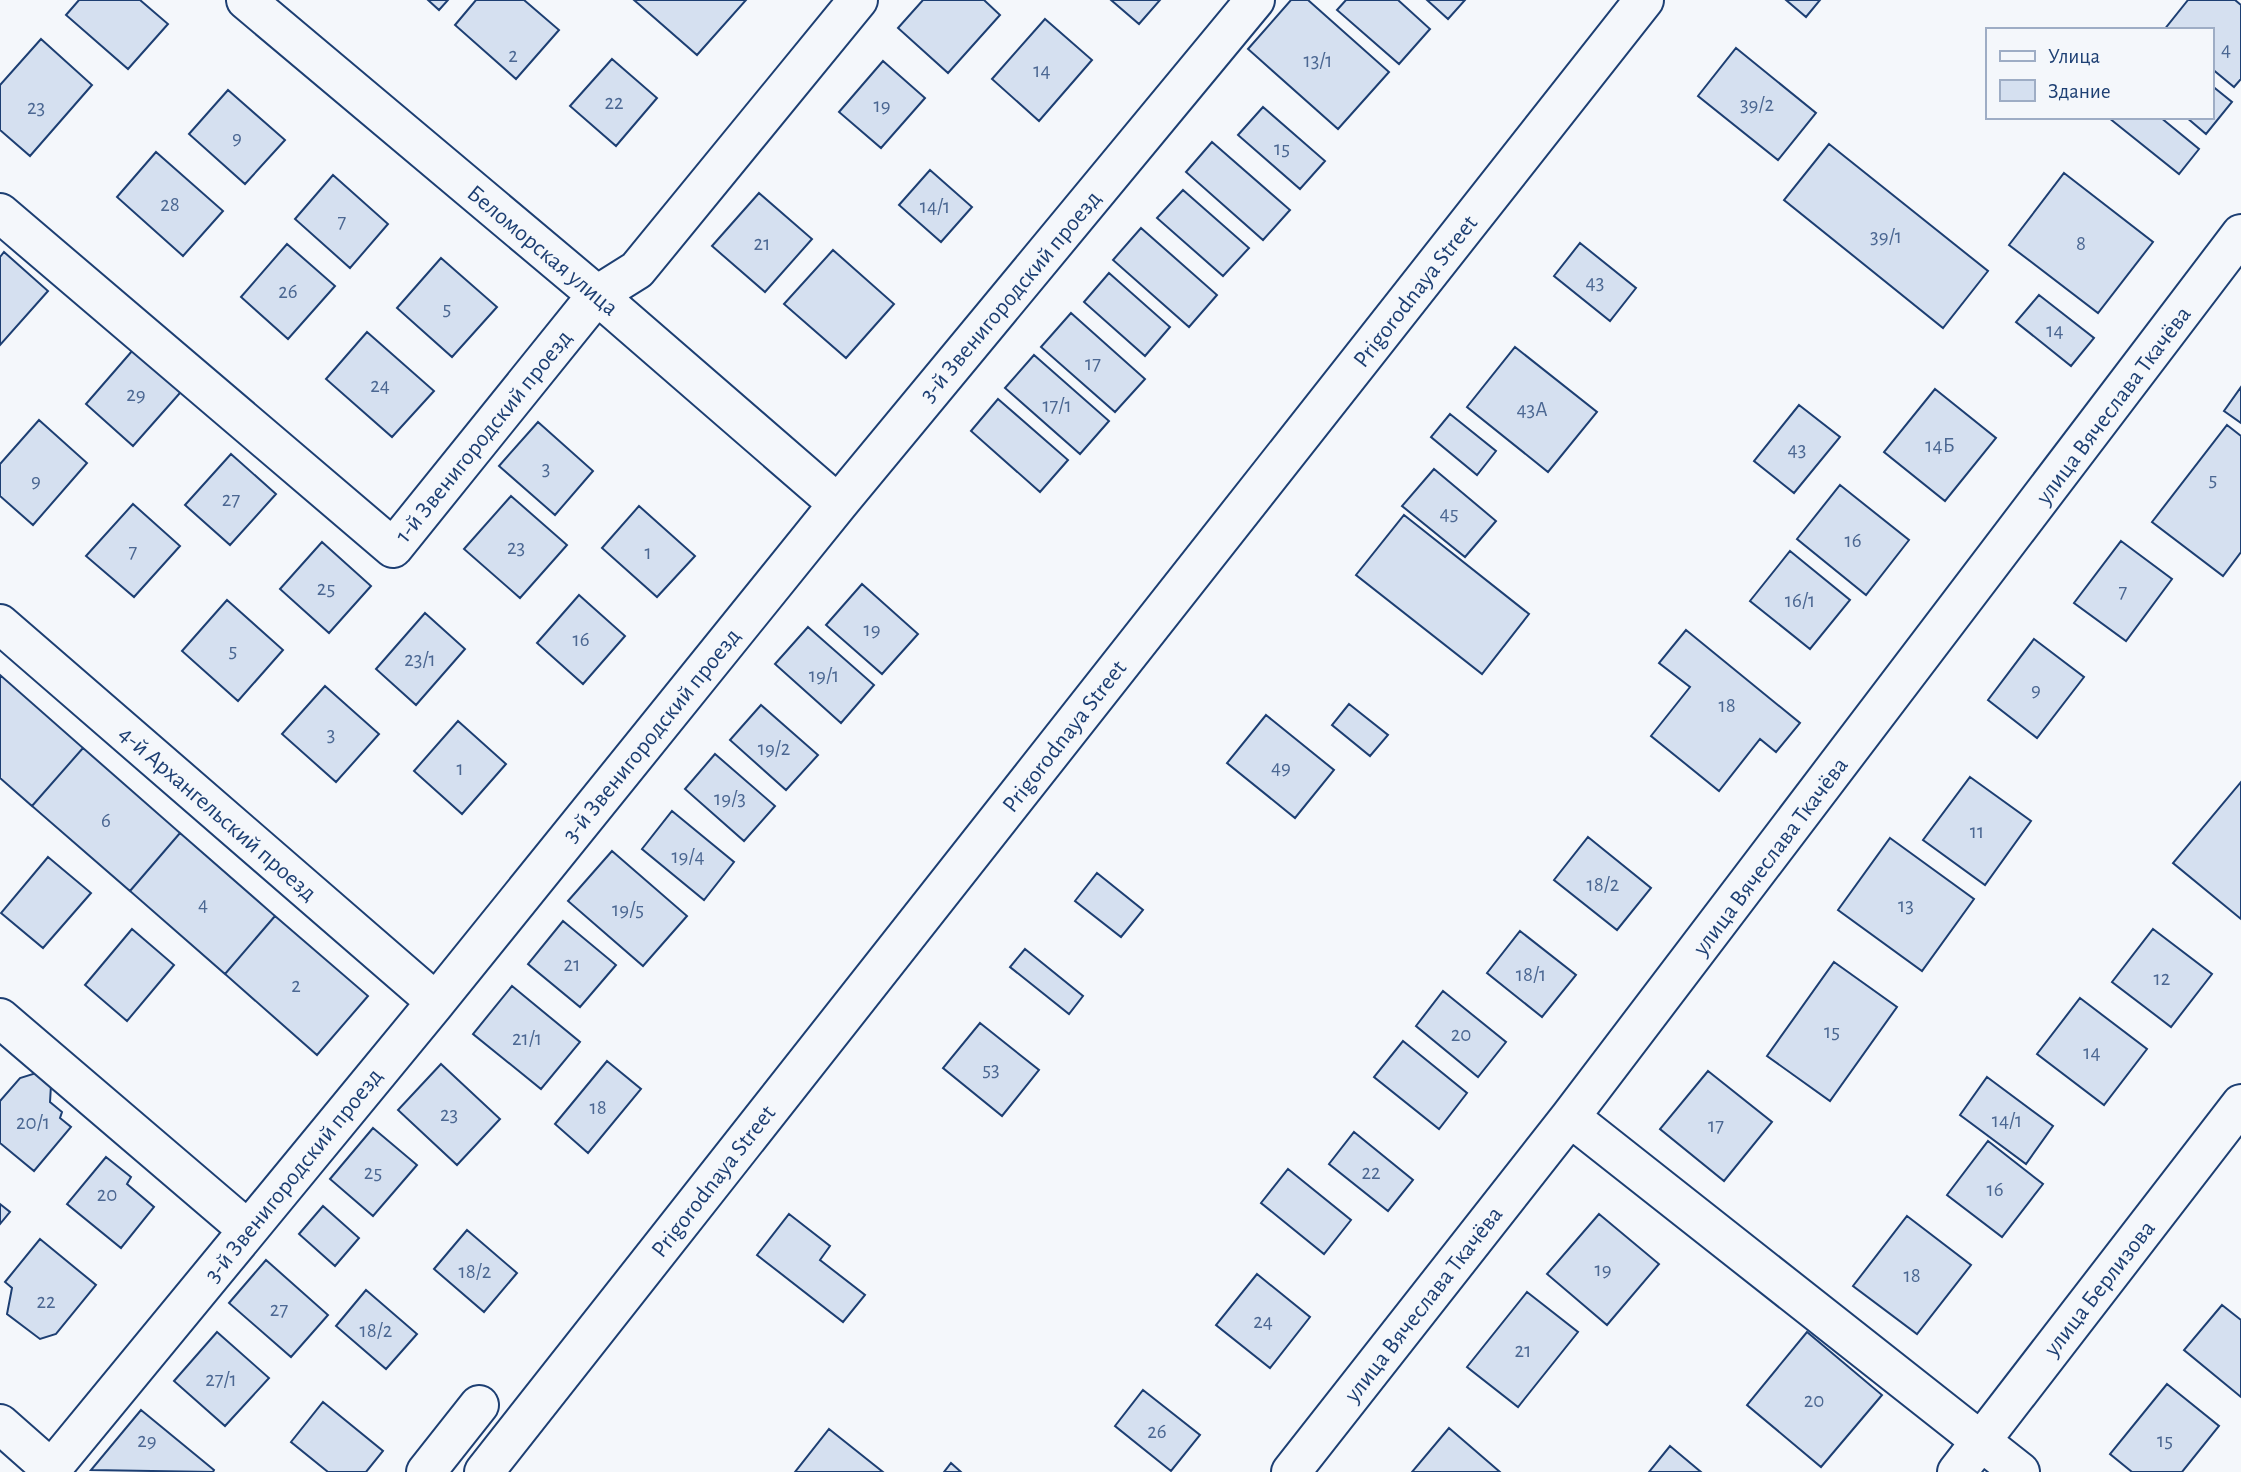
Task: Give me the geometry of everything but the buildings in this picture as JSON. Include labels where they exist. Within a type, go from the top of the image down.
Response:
[{"type":"street","name":"Беломорская улица","points":[[246,0],[597,295],[838,504]]},
{"type":"street","name":"1-й Звенигородский проезд","points":[[0,213],[393,548],[597,295],[637,270],[858,0]]},
{"type":"street","name":"3-й Звенигородский проезд","points":[[50,1471],[436,1002],[838,504],[1255,0]]},
{"type":"street","name":"Prigorodnaya Street","points":[[484,1472],[1644,0]]},
{"type":"street","name":"улица Вячеслава Ткачёва","points":[[1291,1472],[1570,1118],[2241,234]]},
{"type":"street","name":"4-й Архангельский проезд","points":[[0,624],[436,1002]]},
{"type":"street","points":[[0,1018],[248,1230]]},
{"type":"street","name":"улица Берлизова","points":[[1957,1472],[2241,1104]]},
{"type":"street","points":[[1570,1118],[2020,1472]]},
{"type":"street","points":[[426,1472],[479,1405]]},
{"type":"street","points":[[0,1424],[50,1471]]}]
